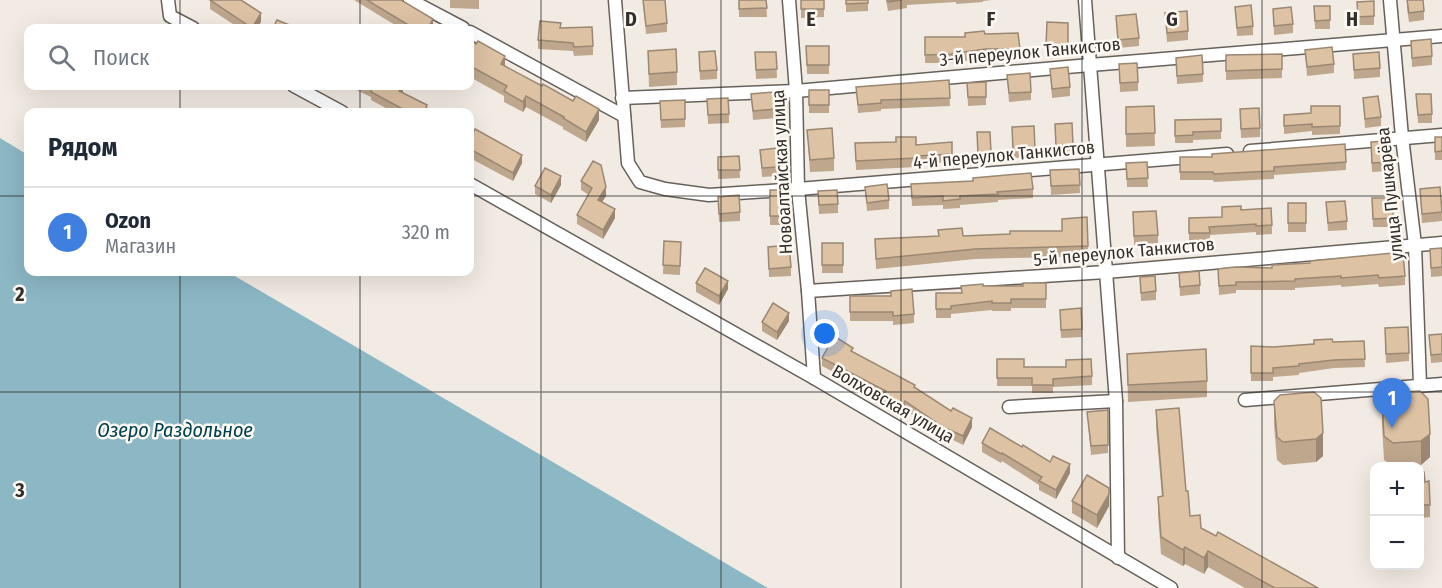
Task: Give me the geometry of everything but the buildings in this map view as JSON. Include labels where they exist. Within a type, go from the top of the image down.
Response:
[{"type":"street","points":[[168,0],[170,16],[185,24]]},
{"type":"street","points":[[410,0],[455,24]]},
{"type":"street","name":"4-й переулок Танкистов","points":[[616,0],[628,163],[640,182],[665,189],[709,195],[798,189],[1442,135]]},
{"type":"street","name":"Новоалтайская улица","points":[[789,0],[796,92],[798,189],[814,378]]},
{"type":"street","points":[[1085,0],[1116,401],[1118,558]]},
{"type":"street","name":"улица Пушкарёва","points":[[1390,0],[1402,137],[1415,245],[1420,385]]},
{"type":"street","points":[[474,34],[624,116]]},
{"type":"street","name":"3-й переулок Танкистов","points":[[622,98],[796,92],[1442,36]]},
{"type":"street","points":[[301,90],[335,108]]},
{"type":"street","name":"Волховская улица","points":[[474,186],[814,378],[1171,588]]},
{"type":"street","name":"5-й переулок Танкистов","points":[[808,291],[1106,272],[1442,243]]},
{"type":"street","points":[[1245,400],[1442,384]]},
{"type":"street","points":[[1009,407],[1116,401]]},
{"type":"water","name":"Озеро Раздольное","points":[[0,138],[24,153],[24,276],[235,276],[768,588],[0,588]]},
{"type":"place","name":"Ozon","points":[[1392,428]]}]
